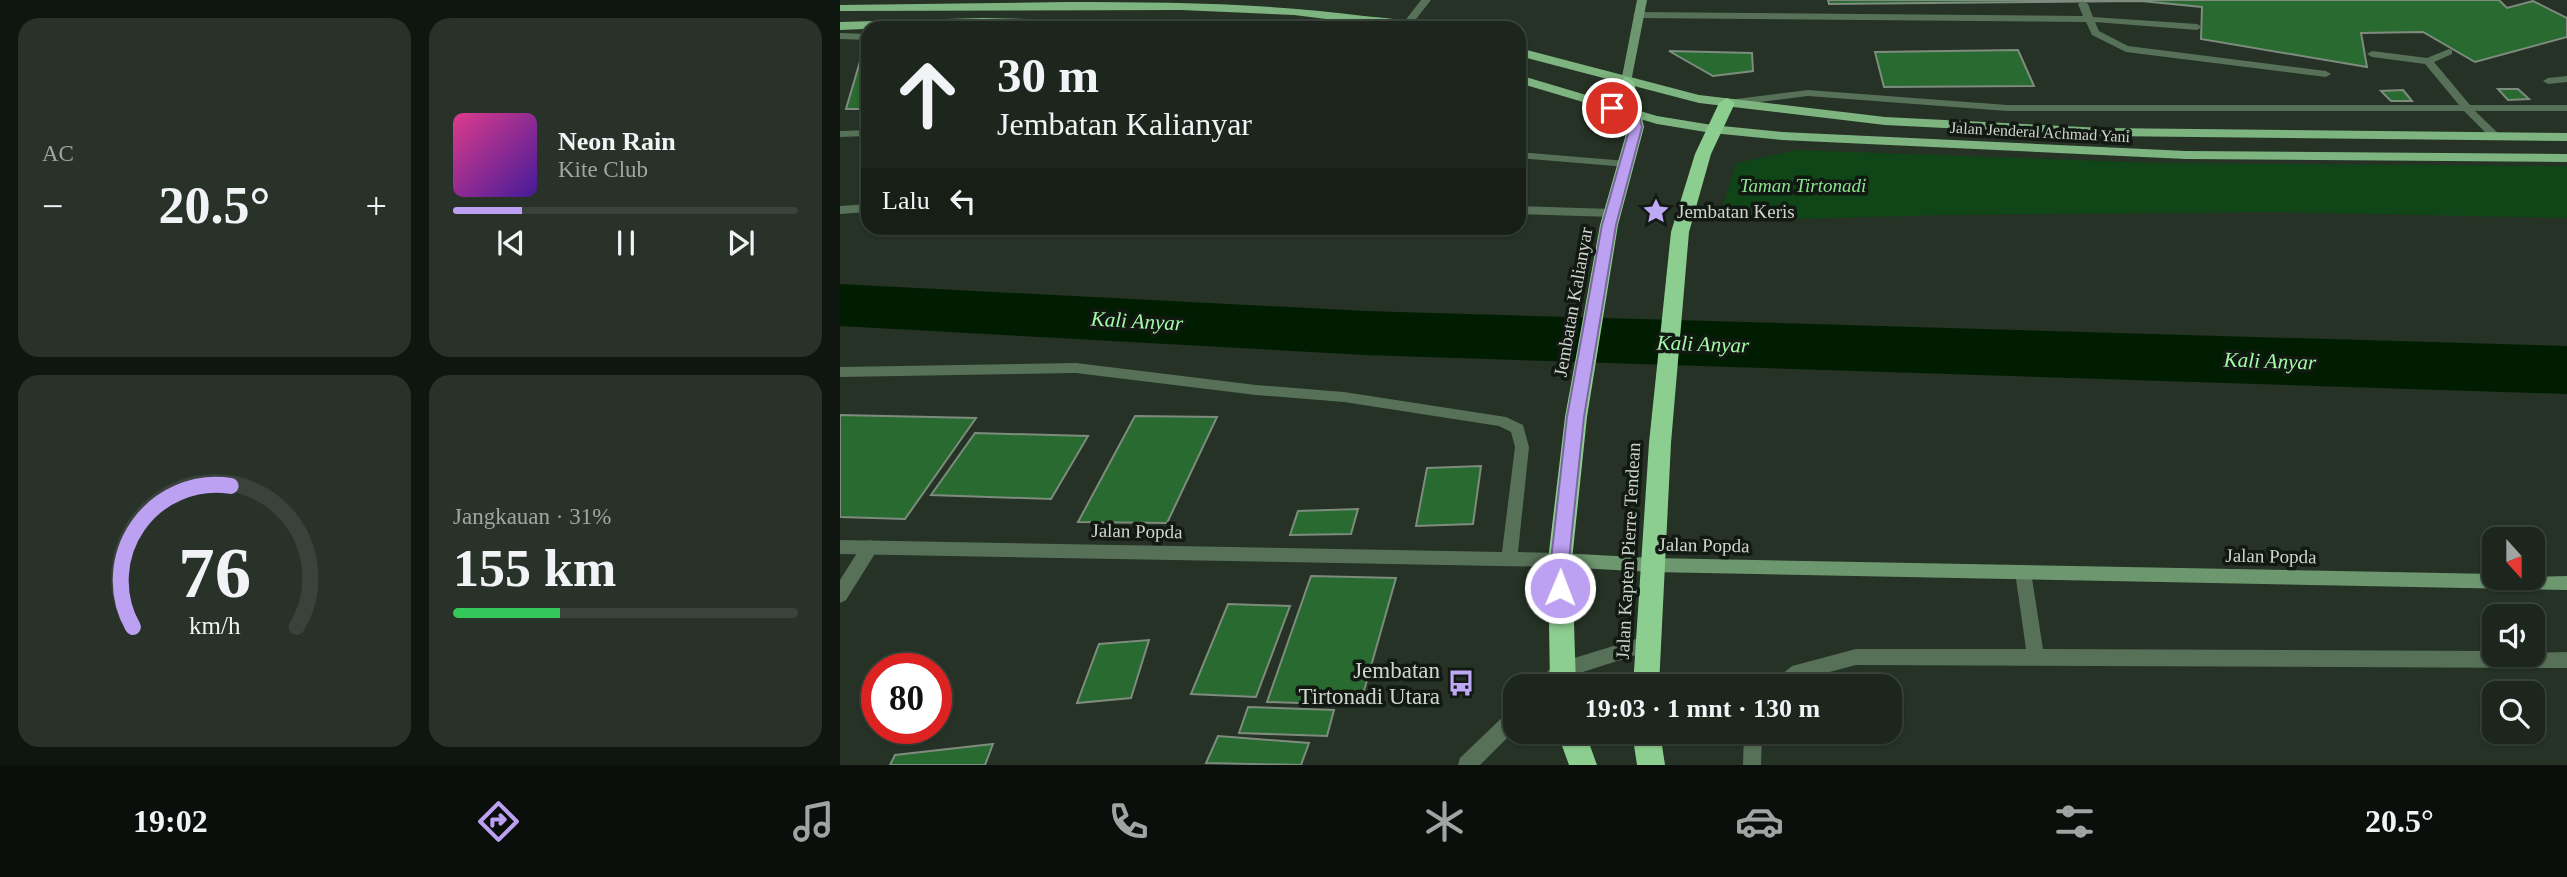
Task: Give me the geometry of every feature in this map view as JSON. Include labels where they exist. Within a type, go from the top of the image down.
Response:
[{"type":"highway","name":"Jembatan Kalianyar","points":[[1560,560],[1576,417],[1611,219],[1636,127],[1626,82]]},
{"type":"highway","points":[[1714,129],[1727,103]]},
{"type":"highway","name":"Jalan Kapten Pierre Tendean","points":[[1647,674],[1662,419],[1681,232],[1697,172],[1714,129]]},
{"type":"highway","points":[[1556,674],[1560,560]]},
{"type":"highway","points":[[1575,744],[1583,765]]},
{"type":"highway","points":[[1648,744],[1651,765]]},
{"type":"main road","points":[[1626,82],[1642,0]]},
{"type":"main road","points":[[840,8],[1016,3],[1235,3],[1379,21]]},
{"type":"main road","points":[[840,26],[861,25]]},
{"type":"main road","name":"Jalan Jenderal Achmad Yani","points":[[1526,54],[1626,82],[1727,103],[1885,121],[1983,128],[2379,137],[2567,137]]},
{"type":"main road","points":[[1542,86],[1565,64]]},
{"type":"main road","name":"Jalan Jenderal Achmad Yani","points":[[1526,81],[1634,114],[1714,129],[2088,153],[2325,158],[2567,158]]},
{"type":"main road","name":"Jalan Popda","points":[[1560,560],[1652,565],[2567,583]]},
{"type":"street","points":[[1414,21],[1426,0]]},
{"type":"street","points":[[2083,4],[2095,33],[2126,49],[2326,74]]},
{"type":"street","points":[[1638,15],[2088,19],[2197,27]]},
{"type":"street","points":[[840,36],[861,37]]},
{"type":"street","points":[[2372,54],[2428,61],[2449,52]]},
{"type":"street","points":[[2428,61],[2466,108],[2496,137]]},
{"type":"street","points":[[2548,81],[2567,79]]},
{"type":"street","points":[[1727,103],[1808,93],[2007,108],[2567,108]]},
{"type":"street","points":[[840,134],[861,133]]},
{"type":"street","points":[[1526,156],[1627,164]]},
{"type":"street","points":[[840,210],[861,208]]},
{"type":"street","points":[[1526,211],[1611,219]]},
{"type":"street","points":[[840,372],[1076,368],[1256,390],[1344,397],[1501,421],[1518,429],[1522,447],[1509,559]]},
{"type":"street","name":"Jalan Popda","points":[[840,547],[1560,560]]},
{"type":"street","points":[[840,595],[870,547]]},
{"type":"street","points":[[2022,572],[2036,658]]},
{"type":"street","points":[[1573,674],[1648,643]]},
{"type":"street","points":[[1796,674],[1856,657],[2567,660]]},
{"type":"street","points":[[1467,765],[1503,729]]},
{"type":"street","points":[[1752,765],[1753,744]]},
{"type":"green space","name":"Taman Tirtonadi","points":[[1798,150],[2159,163],[2567,166],[2567,218],[2277,212],[1944,215],[1724,221],[1722,207],[1737,163]]},
{"type":"building","points":[[1828,0],[2499,0],[2507,8],[2533,1],[2567,18],[2567,37],[2475,62],[2423,32],[2361,33],[2367,67],[2201,39],[2202,7],[2141,1],[1829,4]]},
{"type":"building","points":[[2018,50],[2034,86],[1884,87],[1875,52]]},
{"type":"building","points":[[1669,51],[1752,53],[1753,71],[1713,76]]},
{"type":"building","points":[[861,58],[861,109],[846,109]]},
{"type":"building","points":[[2498,89],[2518,89],[2529,99],[2508,100]]},
{"type":"building","points":[[2403,90],[2412,101],[2391,101],[2381,91]]},
{"type":"building","points":[[840,415],[976,418],[905,519],[840,517]]},
{"type":"building","points":[[1135,416],[1217,417],[1167,523],[1078,522]]},
{"type":"building","points":[[975,433],[1088,436],[1051,499],[931,495]]},
{"type":"building","points":[[1481,466],[1473,524],[1416,526],[1427,468]]},
{"type":"building","points":[[1358,509],[1351,534],[1290,535],[1298,511]]},
{"type":"building","points":[[1311,576],[1396,578],[1360,705],[1267,702]]},
{"type":"building","points":[[1228,604],[1290,606],[1256,697],[1191,694]]},
{"type":"building","points":[[1149,640],[1131,698],[1077,703],[1099,644]]},
{"type":"building","points":[[1248,707],[1334,710],[1327,736],[1239,733]]},
{"type":"building","points":[[1218,736],[1309,743],[1301,765],[1206,763]]},
{"type":"building","points":[[993,744],[985,765],[890,765],[895,755]]},
{"type":"waterway","name":"Kali Anyar","points":[[840,305],[1365,333],[2567,370]]},
{"type":"place","name":"Jembatan Keris","points":[[1656,211]]},
{"type":"place","name":"Jembatan Tirtonadi Utara","points":[[1461,683]]},
{"type":"route","points":[[1560,588],[1560,560],[1576,417],[1609,225],[1636,127],[1634,114],[1612,108]]}]
